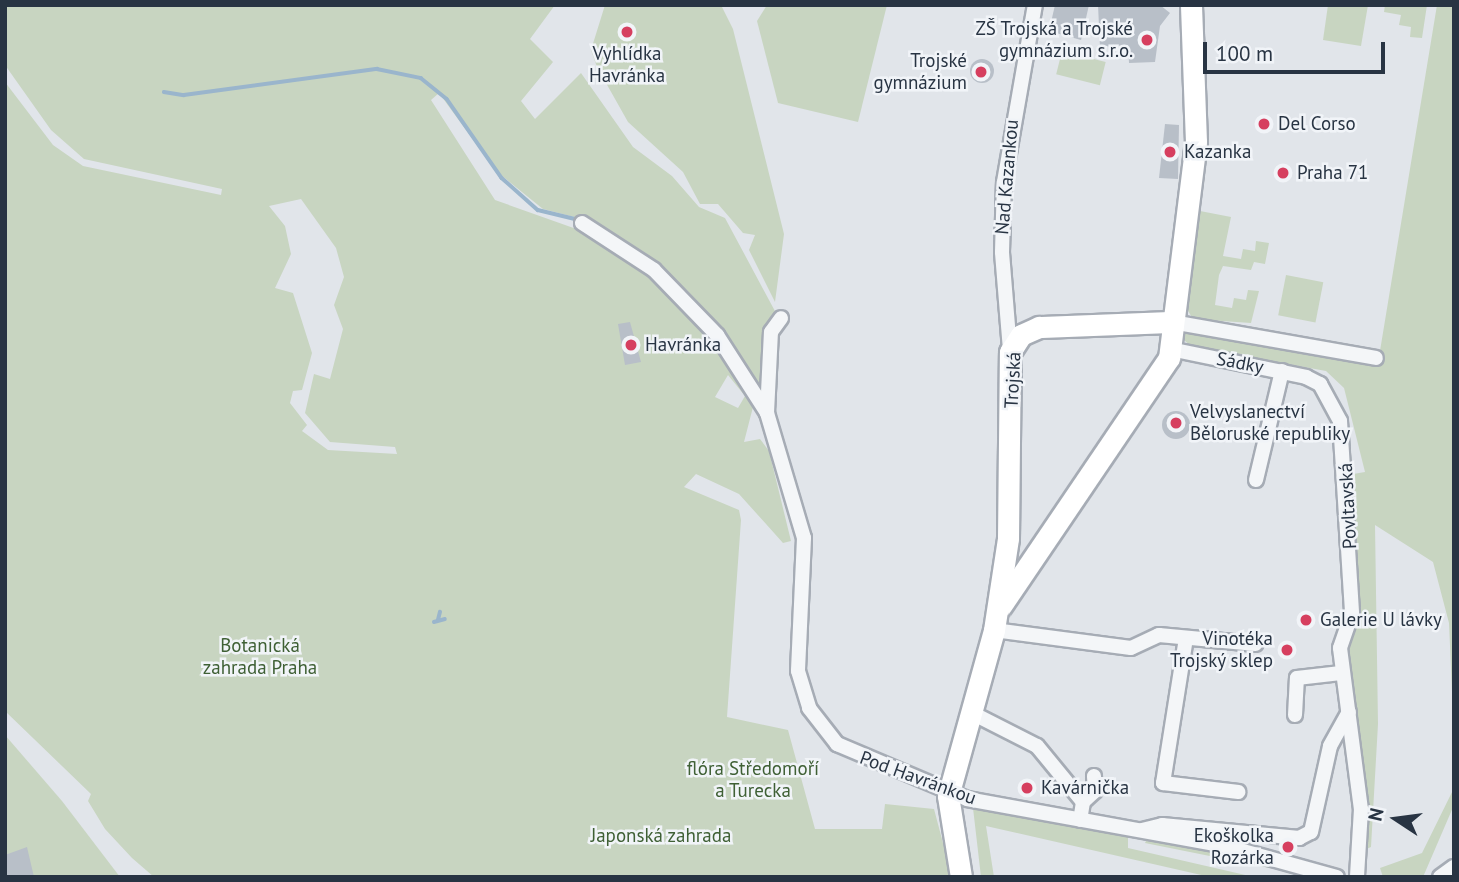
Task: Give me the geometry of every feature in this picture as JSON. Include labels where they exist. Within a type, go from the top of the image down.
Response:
[{"type":"street","name":"Nad Kazankou","points":[[1010,352],[1002,253],[1004,182],[1035,5]]},
{"type":"street","name":"Trojská","points":[[995,622],[1035,556],[1155,382],[1170,349],[1196,142],[1191,5]]},
{"type":"street","name":"Pod Havránkou","points":[[582,223],[663,279],[717,335],[767,413],[804,538],[806,583],[795,638],[809,708],[837,744],[858,757],[948,788],[967,800],[1138,831],[1337,877]]},
{"type":"street","name":"Pod Havránkou","points":[[767,413],[771,332],[781,318]]},
{"type":"street","name":"Trojská","points":[[961,877],[948,788],[995,622],[1008,538],[1010,352],[1021,335],[1039,327],[1172,322]]},
{"type":"street","name":"Sádky","points":[[1172,322],[1376,358]]},
{"type":"street","name":"Sádky","points":[[1170,349],[1282,371],[1256,480]]},
{"type":"street","name":"Povltavská","points":[[1282,371],[1320,384],[1340,421],[1352,613],[1340,648],[1341,673],[1362,809],[1357,877]]},
{"type":"street","points":[[1008,538],[1017,555],[1035,556]]},
{"type":"street","points":[[995,622],[1131,649],[1159,635],[1256,644]]},
{"type":"street","points":[[1186,638],[1163,783],[1238,792]]},
{"type":"street","points":[[1295,715],[1297,678],[1341,673]]},
{"type":"street","points":[[970,712],[1037,746],[1083,803]]},
{"type":"street","name":"Pod Havránkou","points":[[1138,831],[1162,824],[1299,838],[1311,832],[1330,746],[1349,712]]},
{"type":"street","points":[[1080,820],[1083,803],[1095,791],[1094,776]]},
{"type":"street","points":[[1440,877],[1454,867]]},
{"type":"green space","points":[[5,5],[555,5],[530,39],[553,62],[521,101],[535,119],[581,73],[633,147],[672,176],[699,207],[725,218],[776,313],[767,326],[761,389],[721,327],[655,265],[598,223],[543,209],[496,171],[439,93],[431,100],[495,200],[582,231],[667,290],[718,351],[753,407],[744,442],[760,439],[769,451],[791,541],[783,543],[739,494],[696,474],[684,487],[739,510],[741,520],[727,717],[788,730],[815,829],[882,829],[885,804],[934,809],[952,877],[154,877],[105,829],[88,801],[91,794],[5,711],[5,82],[53,145],[83,166],[221,195],[222,189],[84,159],[51,130],[5,65]],"holes":[[[301,199],[336,248],[344,277],[334,305],[343,329],[330,379],[314,374],[305,413],[330,442],[395,447],[397,454],[328,450],[302,431],[307,425],[290,403],[293,391],[302,390],[312,353],[293,293],[275,288],[291,254],[285,226],[269,206]],[[728,375],[745,396],[738,408],[715,397]]]},
{"type":"green space","points":[[605,5],[721,5],[733,29],[784,234],[775,302],[749,250],[755,235],[743,233],[718,204],[700,204],[683,172],[628,122],[597,67],[591,50]]},
{"type":"green space","points":[[767,5],[887,5],[858,122],[778,103],[757,21]]},
{"type":"green space","points":[[1328,5],[1368,5],[1361,46],[1323,40]]},
{"type":"green space","points":[[1385,5],[1427,5],[1422,38],[1410,37],[1411,27],[1399,25],[1401,15],[1384,12]]},
{"type":"green space","points":[[1437,5],[1454,5],[1454,738],[1449,623],[1433,562],[1375,525],[1378,724],[1371,847],[1364,850],[1346,670],[1347,475],[1365,472],[1344,388],[1326,371],[1191,346],[1179,336],[1186,331],[1378,363]]},
{"type":"green space","points":[[1062,51],[1106,62],[1100,85],[1056,74]]},
{"type":"green space","points":[[1200,211],[1231,217],[1223,256],[1241,259],[1243,249],[1255,251],[1256,241],[1269,243],[1265,264],[1254,262],[1251,270],[1223,266],[1219,275],[1215,305],[1232,308],[1234,298],[1246,300],[1248,290],[1259,291],[1251,323],[1193,319],[1185,306]]},
{"type":"green space","points":[[1286,275],[1323,282],[1315,322],[1278,315]]},
{"type":"green space","points":[[5,735],[62,801],[120,877],[5,877]]},
{"type":"green space","points":[[1454,788],[1454,805],[1423,877],[1383,877],[1380,868],[1422,853]]},
{"type":"green space","points":[[973,808],[1128,837],[1128,848],[1254,877],[1210,877],[986,826],[994,877],[981,877]]},
{"type":"green space","points":[[1147,839],[1247,856],[1275,869],[1145,843]]},
{"type":"building","points":[[1055,5],[1089,5],[1081,40],[1049,31]]},
{"type":"building","name":"ZŠ Trojská a Trojské gymnázium s.r.o.","points":[[1098,5],[1160,5],[1170,13],[1160,26],[1155,62],[1129,63],[1128,45],[1100,47]]},
{"type":"building","name":"Trojské gymnázium","points":[[982,59],[991,62],[994,71],[991,80],[982,83],[973,80],[970,71],[973,62]]},
{"type":"building","name":"Kazanka","points":[[1165,124],[1179,125],[1178,179],[1159,178]]},
{"type":"building","name":"Havránka","points":[[630,322],[641,362],[625,365],[618,324]]},
{"type":"building","name":"Velvyslanectví Běloruské republiky","points":[[1176,411],[1186,415],[1190,425],[1186,435],[1176,439],[1166,435],[1162,425],[1166,415]]},
{"type":"building","points":[[27,847],[34,877],[5,877],[5,855]]},
{"type":"waterway","points":[[164,92],[184,95],[377,69],[421,78],[447,99],[502,178],[538,210],[579,220]]},
{"type":"waterway","points":[[749,372],[762,391]]},
{"type":"waterway","points":[[438,620],[440,612]]},
{"type":"waterway","points":[[434,622],[445,619]]},
{"type":"place","name":"Vyhlídka Havránka","points":[[627,32]]},
{"type":"place","name":"ZŠ Trojská a Trojské gymnázium s.r.o.","points":[[1147,40]]},
{"type":"place","name":"Trojské gymnázium","points":[[981,72]]},
{"type":"place","name":"Del Corso","points":[[1264,124]]},
{"type":"place","name":"Kazanka","points":[[1170,152]]},
{"type":"place","name":"Praha 71","points":[[1283,173]]},
{"type":"place","name":"Havránka","points":[[631,345]]},
{"type":"place","name":"Velvyslanectví Běloruské republiky","points":[[1176,423]]},
{"type":"place","name":"Galerie U lávky","points":[[1306,620]]},
{"type":"place","name":"Vinotéka Trojský sklep","points":[[1287,650]]},
{"type":"place","name":"Kavárnička","points":[[1027,788]]},
{"type":"place","name":"Ekoškolka Rozárka","points":[[1288,847]]},
{"type":"park label","name":"Botanická zahrada Praha","points":[[260,657]]},
{"type":"park label","name":"flóra Středomoří a Turecka","points":[[753,780]]},
{"type":"park label","name":"Japonská zahrada","points":[[661,836]]}]
